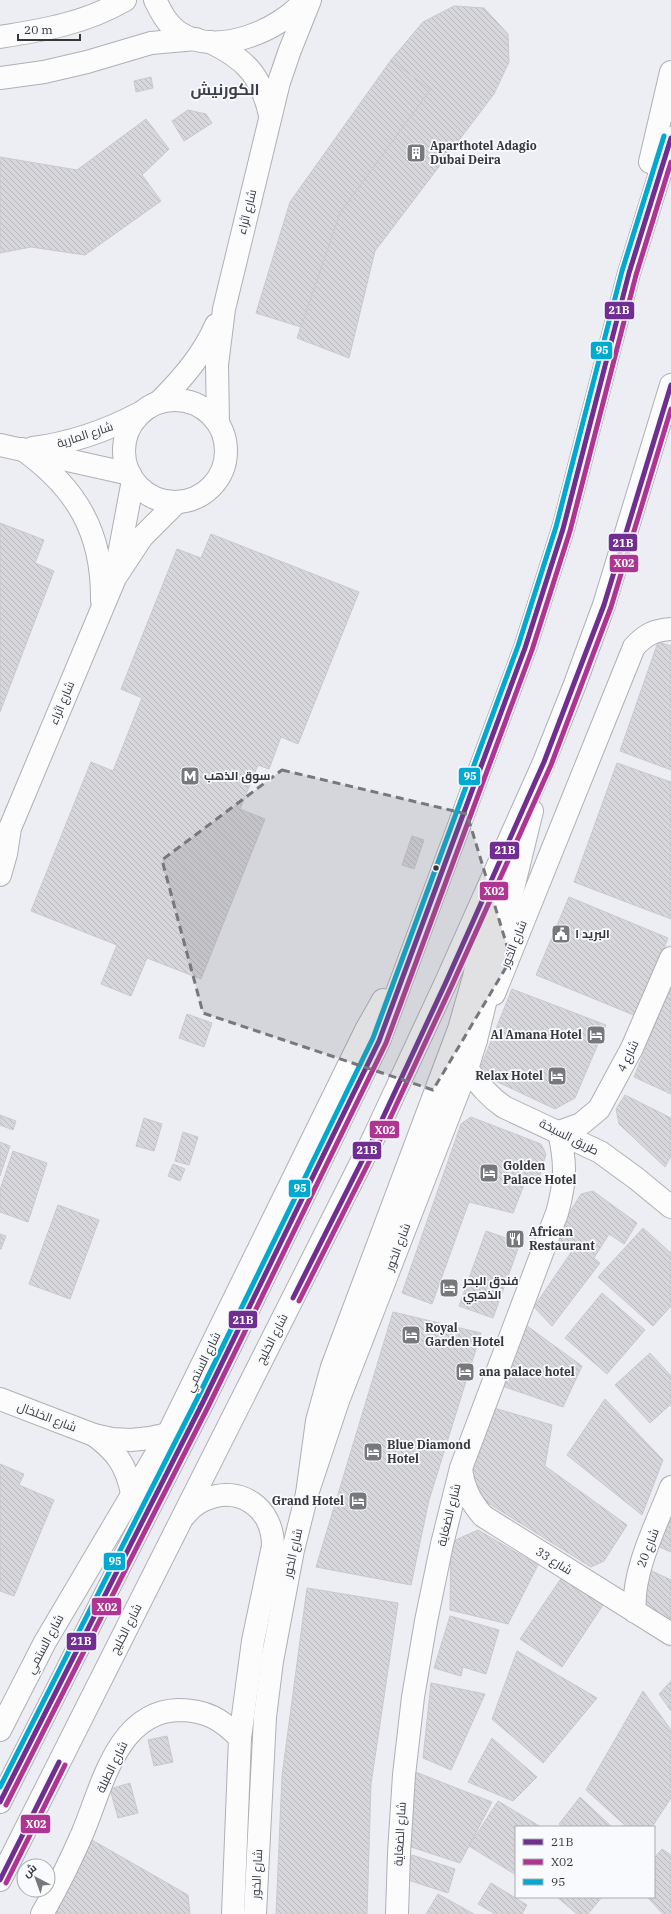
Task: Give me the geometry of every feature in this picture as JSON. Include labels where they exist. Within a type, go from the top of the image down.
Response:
[{"type":"main road","points":[[0,37],[33,32],[79,21],[104,12],[124,0]]},
{"type":"main road","name":"شارع اثراء","points":[[155,0],[163,16],[178,32],[228,50],[244,62],[257,78],[266,96],[270,115]]},
{"type":"main road","points":[[0,78],[65,67],[151,43],[233,40],[258,34],[283,19],[305,0]]},
{"type":"main road","name":"شارع اثراء","points":[[218,421],[217,365],[224,309],[270,115],[290,50],[310,0]]},
{"type":"main road","points":[[630,273],[650,160],[671,72]]},
{"type":"main road","points":[[0,1802],[203,1402],[379,1041],[525,648],[545,587],[579,471],[630,273],[671,138]]},
{"type":"main road","name":"شارع اثراء","points":[[152,406],[179,382],[197,360],[212,335],[224,309]]},
{"type":"main road","name":"شارع الخليج","points":[[0,1880],[373,1139],[446,982],[544,762],[575,684],[604,605],[671,385]]},
{"type":"main road","points":[[172,400],[185,401],[197,405],[218,421],[226,444],[226,458],[222,471],[214,483],[204,493],[191,499],[177,502],[164,501],[152,496],[142,489],[131,477],[125,461],[124,447],[127,433],[134,420],[152,406],[172,400]]},
{"type":"main road","name":"شارع المارية","points":[[22,449],[48,446],[91,435],[122,422],[152,406]]},
{"type":"main road","name":"شارع المارية","points":[[0,445],[22,449],[131,477]]},
{"type":"main road","points":[[22,449],[44,465],[63,484],[79,505],[91,529],[99,555],[102,582],[102,608]]},
{"type":"main road","name":"شارع اثراء","points":[[115,578],[131,477]]},
{"type":"main road","name":"شارع اثراء","points":[[0,875],[6,854],[5,833],[115,578],[142,537],[177,502]]},
{"type":"main road","name":"شارع الخور","points":[[255,1914],[265,1717],[271,1668],[293,1550],[307,1494],[338,1401],[467,1069],[476,1040],[627,661],[634,647],[643,637],[656,630],[671,629]]},
{"type":"main road","points":[[476,1040],[544,762]]},
{"type":"main road","points":[[307,1494],[317,1421],[332,1367],[459,1029],[474,977],[486,924],[495,870]]},
{"type":"main road","name":"شارع الستمي","points":[[0,1730],[45,1642],[168,1434],[366,1030],[416,944]]},
{"type":"main road","name":"شارع 4","points":[[559,1132],[581,1124],[599,1109],[632,1048],[671,958]]},
{"type":"main road","name":"طريق السبخة","points":[[467,1069],[483,1090],[504,1107],[600,1152],[637,1179],[671,1207]]},
{"type":"main road","name":"شارع الضغاية","points":[[397,1914],[404,1775],[413,1697],[426,1620],[440,1552],[461,1468],[557,1213],[565,1178],[564,1151],[559,1132]]},
{"type":"main road","name":"شارع الخلخال","points":[[0,1399],[94,1435],[112,1439],[131,1440],[168,1434]]},
{"type":"main road","name":"شارع الخلخال","points":[[94,1435],[108,1446],[120,1459],[128,1476],[132,1493]]},
{"type":"main road","name":"شارع 33","points":[[461,1468],[464,1486],[471,1502],[482,1516],[671,1634]]},
{"type":"main road","name":"شارع 20","points":[[635,1612],[634,1595],[636,1579],[671,1487]]},
{"type":"main road","name":"شارع الخور","points":[[181,1518],[204,1500],[218,1496],[232,1496],[246,1500],[258,1508],[268,1519],[273,1532],[273,1546],[253,1641],[240,1738],[233,1914]]},
{"type":"main road","name":"شارع الطبلة","points":[[42,1914],[68,1866],[111,1763],[122,1743],[136,1726],[152,1716],[171,1711],[189,1710],[208,1714],[225,1723],[240,1738]]},
{"type":"highlighted area","points":[[282,770],[467,814],[511,959],[433,1090],[203,1013],[162,860]]},
{"type":"building","name":"Aparthotel Adagio Dubai Deira","points":[[454,6],[484,8],[508,34],[509,62],[494,94],[375,251],[349,358],[297,338],[340,213],[430,90],[391,60],[423,22]]},
{"type":"building","points":[[391,60],[430,90],[340,213],[301,327],[256,313],[290,202]]},
{"type":"building","points":[[151,77],[153,88],[136,92],[134,81]]},
{"type":"building","points":[[188,110],[206,114],[212,123],[184,141],[172,121]]},
{"type":"building","points":[[146,119],[169,149],[142,175],[161,201],[85,255],[31,247],[0,253],[0,157],[77,170]]},
{"type":"building","points":[[0,523],[44,540],[35,563],[54,571],[0,712]]},
{"type":"building","points":[[211,534],[359,592],[298,744],[281,737],[269,769],[258,765],[240,809],[265,819],[201,979],[147,958],[131,996],[101,984],[117,945],[31,911],[91,762],[113,771],[142,698],[121,689],[177,549],[201,558]]},
{"type":"building","points":[[658,642],[671,646],[671,770],[620,751]]},
{"type":"building","points":[[617,763],[671,782],[671,919],[574,882]]},
{"type":"building","points":[[412,836],[424,840],[414,869],[402,865]]},
{"type":"building","points":[[569,897],[668,938],[636,1016],[536,975]]},
{"type":"building","points":[[671,985],[671,1094],[634,1077]]},
{"type":"building","points":[[512,989],[606,1025],[575,1098],[555,1109],[485,1076],[481,1066]]},
{"type":"building","points":[[187,1014],[212,1023],[204,1047],[179,1038]]},
{"type":"building","points":[[625,1095],[671,1118],[671,1156],[665,1167],[619,1124],[616,1109]]},
{"type":"building","points":[[0,1115],[16,1121],[13,1130],[0,1125]]},
{"type":"building","points":[[471,1117],[541,1144],[546,1154],[537,1185],[525,1182],[513,1213],[469,1202],[432,1304],[402,1293],[461,1124]]},
{"type":"building","points":[[144,1118],[162,1124],[154,1151],[136,1146]]},
{"type":"building","points":[[183,1132],[198,1137],[189,1165],[175,1161]]},
{"type":"building","points":[[0,1142],[10,1146],[0,1176]]},
{"type":"building","points":[[13,1151],[47,1163],[28,1222],[0,1212],[0,1190]]},
{"type":"building","points":[[173,1164],[185,1169],[180,1181],[168,1176]]},
{"type":"building","points":[[593,1191],[637,1223],[624,1244],[609,1234],[594,1258],[600,1263],[552,1326],[534,1307],[572,1251],[555,1236],[581,1194]]},
{"type":"building","points":[[58,1205],[99,1220],[70,1299],[29,1284]]},
{"type":"building","points":[[643,1228],[671,1253],[671,1306],[653,1326],[598,1277]]},
{"type":"building","points":[[486,1231],[520,1243],[493,1318],[459,1306]]},
{"type":"building","points":[[0,1234],[6,1236],[1,1249],[0,1249]]},
{"type":"building","points":[[602,1293],[645,1330],[607,1374],[565,1338]]},
{"type":"building","points":[[393,1312],[481,1333],[429,1500],[411,1585],[316,1567]]},
{"type":"building","points":[[523,1323],[582,1366],[563,1407],[502,1386]]},
{"type":"building","points":[[650,1353],[671,1376],[671,1404],[650,1423],[615,1385]]},
{"type":"building","points":[[605,1399],[663,1460],[642,1515],[567,1455]]},
{"type":"building","points":[[494,1408],[552,1425],[545,1466],[627,1525],[604,1561],[591,1567],[480,1498],[467,1472]]},
{"type":"building","points":[[0,1464],[24,1474],[19,1485],[54,1500],[14,1596],[0,1591]]},
{"type":"building","points":[[671,1516],[671,1552],[655,1545]]},
{"type":"building","points":[[478,1530],[538,1565],[508,1624],[450,1610],[451,1542]]},
{"type":"building","points":[[648,1569],[671,1580],[671,1625],[645,1608],[644,1582]]},
{"type":"building","points":[[562,1577],[603,1605],[562,1667],[520,1639]]},
{"type":"building","points":[[307,1588],[398,1603],[371,1784],[367,1914],[276,1914],[282,1776]]},
{"type":"building","points":[[450,1616],[499,1630],[486,1674],[463,1667],[461,1676],[434,1668]]},
{"type":"building","points":[[517,1651],[597,1698],[543,1763],[492,1719]]},
{"type":"building","points":[[671,1681],[671,1711],[659,1694]]},
{"type":"building","points":[[431,1683],[485,1694],[451,1770],[423,1758]]},
{"type":"building","points":[[643,1691],[671,1730],[671,1798],[653,1826],[626,1826],[586,1790]]},
{"type":"building","points":[[167,1736],[173,1762],[154,1766],[148,1740]]},
{"type":"building","points":[[492,1738],[537,1777],[513,1801],[468,1782]]},
{"type":"building","points":[[408,1769],[492,1802],[460,1863],[408,1846]]},
{"type":"building","points":[[130,1783],[138,1813],[118,1818],[110,1789]]},
{"type":"building","points":[[580,1797],[611,1826],[562,1826],[559,1824]]},
{"type":"building","points":[[498,1801],[539,1826],[515,1826],[515,1874],[469,1846]]},
{"type":"building","points":[[92,1840],[188,1895],[190,1914],[47,1914]]},
{"type":"building","points":[[662,1849],[671,1855],[671,1914],[663,1914],[648,1898],[655,1898],[655,1857]]},
{"type":"building","points":[[412,1855],[455,1869],[448,1893],[405,1879]]},
{"type":"building","points":[[491,1883],[527,1905],[522,1914],[495,1914],[478,1904]]},
{"type":"building","points":[[438,1894],[474,1914],[426,1914]]},
{"type":"building","points":[[558,1898],[601,1898],[588,1914],[577,1914]]},
{"type":"transit line","name":"95","points":[[0,1787],[197,1399],[373,1038],[518,646],[556,527],[622,271],[664,136]]},
{"type":"transit line","name":"21B","points":[[0,1802],[203,1402],[379,1041],[525,648],[563,529],[629,273],[671,138]]},
{"type":"transit line","name":"X02","points":[[6,1805],[209,1405],[386,1043],[532,650],[570,531],[636,275],[671,162]]},
{"type":"transit line","name":"21B","points":[[293,1298],[373,1139],[446,982],[544,762],[604,605],[671,385]]},
{"type":"transit line","name":"X02","points":[[299,1301],[379,1142],[452,985],[551,765],[611,607],[671,409]]},
{"type":"transit line","name":"21B","points":[[0,1880],[59,1762]]},
{"type":"transit line","name":"X02","points":[[6,1883],[65,1765]]},
{"type":"place","name":"Aparthotel Adagio Dubai Deira","points":[[416,153]]},
{"type":"place","name":"سوق الذهب","points":[[190,776]]},
{"type":"place","name":"البريد ١","points":[[561,934]]},
{"type":"place","name":"Al Amana Hotel","points":[[596,1035]]},
{"type":"place","name":"Relax Hotel","points":[[557,1076]]},
{"type":"place","name":"Golden Palace Hotel","points":[[489,1173]]},
{"type":"place","name":"African Restaurant","points":[[515,1239]]},
{"type":"place","name":"فندق البحر الذهبي","points":[[449,1288]]},
{"type":"place","name":"Royal Garden Hotel","points":[[411,1335]]},
{"type":"place","name":"ana palace hotel","points":[[465,1372]]},
{"type":"place","name":"Blue Diamond Hotel","points":[[373,1452]]},
{"type":"place","name":"Grand Hotel","points":[[358,1501]]},
{"type":"district","name":"الكورنيش","points":[[225,89]]}]
